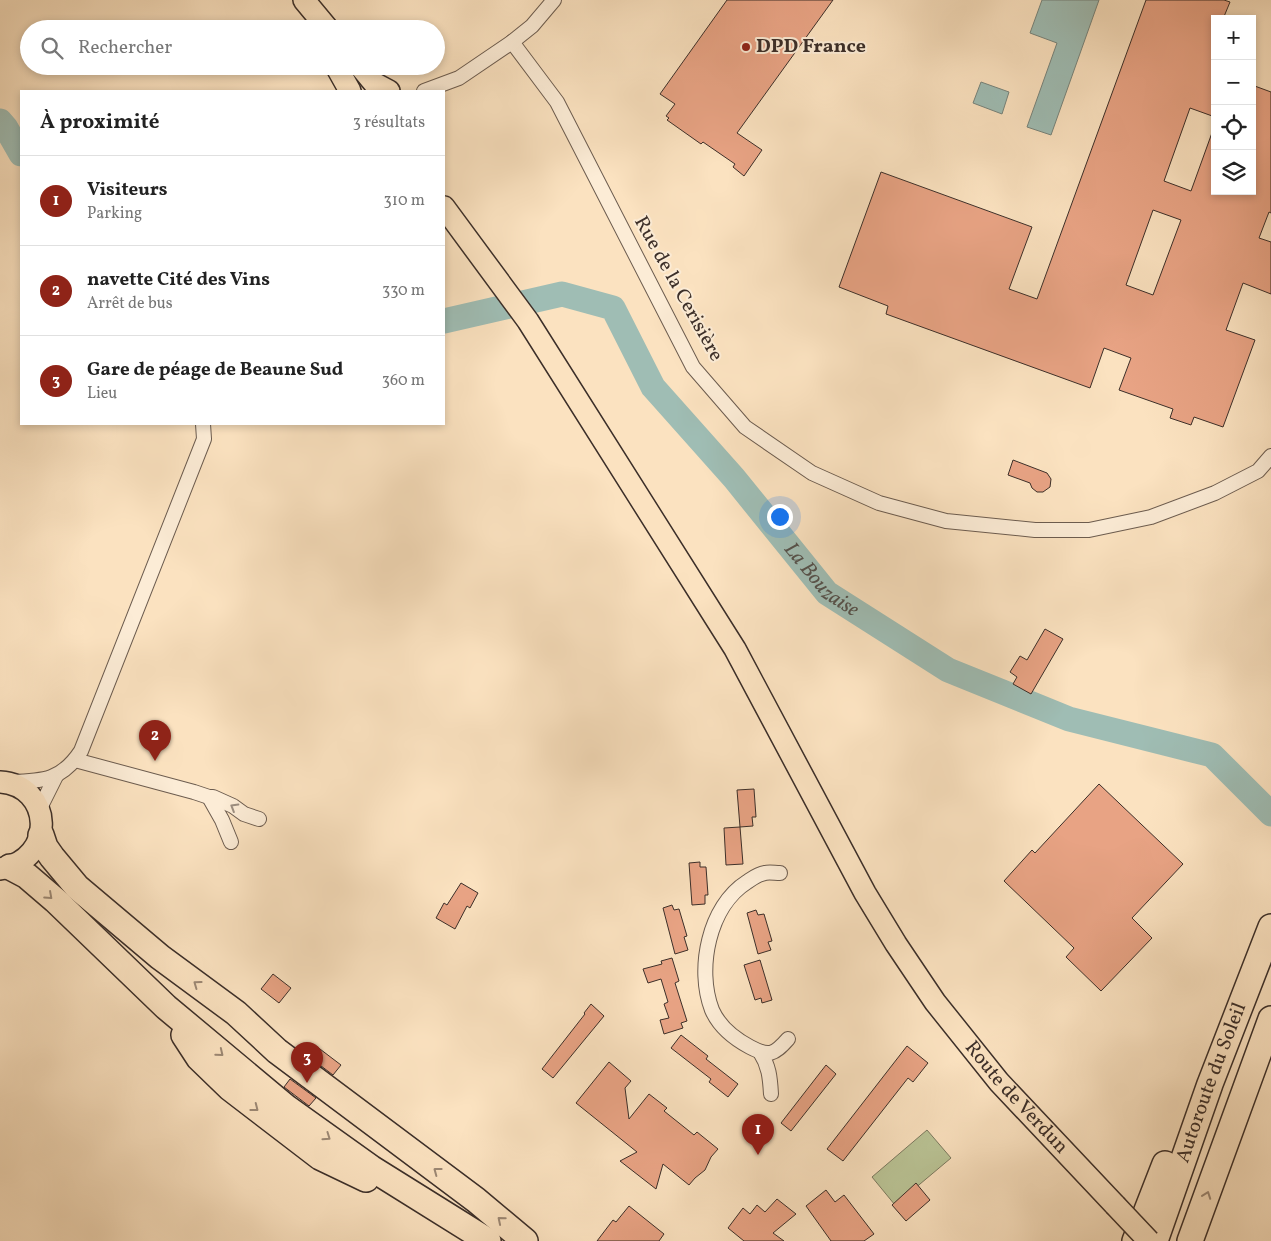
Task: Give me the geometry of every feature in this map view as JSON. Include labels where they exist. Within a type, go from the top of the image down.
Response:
[{"type":"highway","points":[[41,835],[45,847],[52,858],[77,888],[160,957],[236,1013],[278,1051],[476,1200],[525,1241]]},
{"type":"highway","points":[[5,868],[27,876],[55,900],[166,1007],[287,1108],[371,1168],[488,1241]]},
{"type":"highway","name":"Autoroute du Soleil","points":[[1155,1241],[1210,1084],[1271,927]]},
{"type":"highway","name":"Autoroute du Soleil","points":[[1190,1241],[1271,1019]]},
{"type":"highway","points":[[1135,1241],[1180,1127],[1210,1084]]},
{"type":"main road","points":[[290,0],[304,20]]},
{"type":"main road","points":[[304,0],[321,20]]},
{"type":"main road","points":[[341,75],[349,90]]},
{"type":"main road","points":[[367,75],[374,83],[387,90]]},
{"type":"main road","name":"Route de Verdun","points":[[445,208],[528,321],[735,649],[865,893],[935,1002],[999,1082],[1149,1241]]},
{"type":"main road","points":[[4,782],[21,788],[32,797],[39,810],[42,822],[41,835],[33,852],[27,858],[5,868]]},
{"type":"street","points":[[427,90],[459,78],[512,42],[532,26],[554,0]]},
{"type":"street","name":"Rue de la Cerisière","points":[[512,42],[557,102],[694,367],[745,427],[812,473],[879,503],[946,521],[1035,530],[1089,530],[1151,517],[1216,493],[1258,471],[1271,456]]},
{"type":"street","points":[[445,94],[459,78]]},
{"type":"street","points":[[4,782],[28,782],[56,776],[66,770],[76,760],[204,439],[203,425]]},
{"type":"street","points":[[76,760],[213,797],[259,820]]},
{"type":"street","points":[[39,810],[56,776]]},
{"type":"street","points":[[208,797],[222,820],[231,842]]},
{"type":"street","points":[[780,873],[765,873],[755,876],[732,894],[721,910],[711,933],[706,977],[713,1011],[723,1026],[737,1040],[767,1054],[774,1053],[788,1039]]},
{"type":"street","points":[[760,1052],[770,1073],[771,1094]]},
{"type":"green space","points":[[927,1130],[951,1158],[895,1205],[872,1177]]},
{"type":"water","points":[[1042,0],[1099,0],[1051,135],[1027,127],[1057,43],[1030,33]]},
{"type":"water","points":[[981,82],[1009,92],[1002,114],[973,103]]},
{"type":"building","name":"DPD France","points":[[727,0],[833,0],[737,133],[762,150],[744,176],[733,167],[735,164],[703,142],[701,144],[667,120],[669,118],[666,116],[675,104],[660,94]]},
{"type":"building","points":[[1146,0],[1224,0],[1230,2],[1225,15],[1211,15],[1211,116],[1190,108],[1164,181],[1191,191],[1211,136],[1211,195],[1256,195],[1256,86],[1271,92],[1271,213],[1269,212],[1259,238],[1271,242],[1271,294],[1243,283],[1226,330],[1255,340],[1223,427],[1194,417],[1191,425],[1170,418],[1173,409],[1119,390],[1131,358],[1104,348],[1090,388],[886,314],[888,306],[839,287],[881,172],[1032,227],[1009,289],[1037,299]],"holes":[[[1153,210],[1181,220],[1153,295],[1126,285]]]},
{"type":"building","points":[[1013,460],[1047,473],[1051,479],[1050,487],[1043,492],[1037,492],[1030,483],[1008,475]]},
{"type":"building","points":[[1045,629],[1063,639],[1031,694],[1013,684],[1017,677],[1010,672],[1020,656],[1027,660]]},
{"type":"building","points":[[1099,784],[1183,864],[1132,918],[1152,938],[1101,991],[1066,957],[1074,948],[1004,881],[1032,850],[1035,853]]},
{"type":"building","points":[[754,789],[756,817],[752,817],[753,826],[740,827],[737,790]]},
{"type":"building","points":[[740,827],[743,864],[726,865],[724,828]]},
{"type":"building","points":[[700,862],[700,867],[706,867],[708,895],[705,895],[705,904],[692,905],[689,863]]},
{"type":"building","points":[[461,883],[478,893],[470,908],[467,906],[455,929],[436,918],[444,903],[447,905]]},
{"type":"building","points":[[672,905],[674,910],[679,909],[687,936],[684,937],[688,950],[675,954],[663,908]]},
{"type":"building","points":[[756,910],[758,915],[764,914],[772,941],[768,942],[771,950],[758,954],[747,913]]},
{"type":"building","points":[[672,958],[679,981],[675,983],[687,1021],[681,1023],[683,1028],[664,1034],[660,1020],[669,1018],[664,1004],[668,1002],[661,979],[648,983],[643,969],[662,964],[661,961]]},
{"type":"building","points":[[760,960],[772,1000],[762,1003],[761,998],[755,1000],[744,965]]},
{"type":"building","points":[[273,974],[291,988],[279,1003],[261,989]]},
{"type":"building","points":[[591,1004],[604,1016],[553,1078],[542,1069]]},
{"type":"building","points":[[681,1035],[708,1056],[706,1059],[738,1084],[728,1097],[709,1082],[711,1079],[671,1048]]},
{"type":"building","points":[[316,1046],[341,1065],[333,1075],[308,1056]]},
{"type":"building","points":[[907,1046],[928,1063],[913,1082],[908,1078],[843,1161],[827,1149]]},
{"type":"building","points":[[609,1062],[631,1081],[625,1088],[629,1119],[649,1094],[667,1108],[664,1111],[694,1135],[697,1132],[718,1149],[711,1157],[705,1170],[689,1185],[663,1164],[656,1189],[620,1161],[637,1152],[576,1103]]},
{"type":"building","points":[[826,1065],[836,1074],[791,1131],[781,1123]]},
{"type":"building","points":[[290,1079],[316,1098],[309,1106],[284,1087]]},
{"type":"building","points":[[916,1183],[930,1200],[906,1221],[892,1205]]},
{"type":"building","points":[[826,1190],[835,1202],[844,1195],[874,1234],[864,1241],[831,1241],[806,1206]]},
{"type":"building","points":[[777,1199],[796,1214],[773,1233],[784,1241],[744,1241],[728,1228],[743,1208],[750,1214],[757,1205],[765,1212]]},
{"type":"building","points":[[629,1206],[664,1234],[659,1241],[597,1241],[613,1220],[616,1222]]},
{"type":"waterway","name":"La Bouzaise","points":[[0,121],[20,152]]},
{"type":"waterway","name":"La Bouzaise","points":[[445,321],[562,294],[613,308],[653,387],[734,478],[827,593],[948,670],[1069,719],[1212,755],[1271,814]]},
{"type":"place","name":"DPD France","points":[[746,47]]},
{"type":"place","name":"navette Cité des Vins","points":[[155,761]]},
{"type":"place","name":"Gare de péage de Beaune Sud","points":[[307,1083]]},
{"type":"place","name":"Visiteurs","points":[[758,1155]]}]
